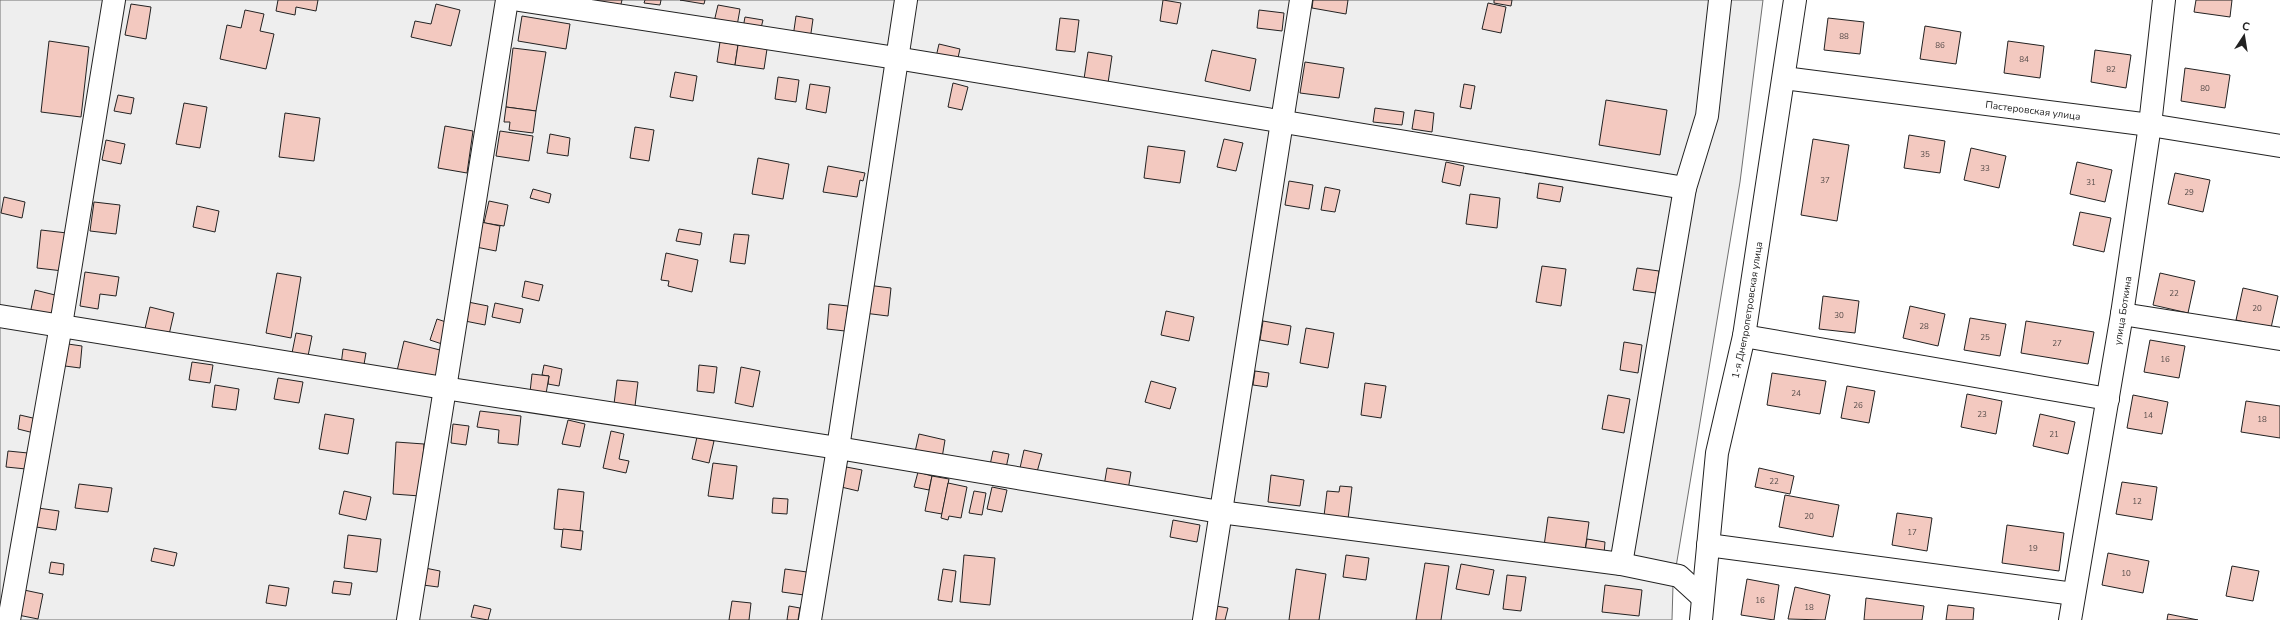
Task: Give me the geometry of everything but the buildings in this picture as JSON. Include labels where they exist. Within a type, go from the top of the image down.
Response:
[{"type":"street","points":[[9,620],[61,325],[114,0]]},
{"type":"street","points":[[408,620],[507,0]]},
{"type":"street","points":[[519,0],[896,58],[1685,188]]},
{"type":"street","points":[[810,620],[838,448],[906,0]]},
{"type":"street","points":[[1204,620],[1301,0]]},
{"type":"street","points":[[1621,564],[1685,188],[1707,116],[1720,0]]},
{"type":"street","name":"1-я Днепропетровская улица","points":[[1701,620],[1717,453],[1744,336],[1795,0]]},
{"type":"street","name":"улица Боткина","points":[[2070,620],[2122,314],[2150,125],[2164,0]]},
{"type":"street","name":"Пастеровская улица","points":[[1784,78],[2150,125],[2280,146]]},
{"type":"street","points":[[2122,314],[2280,339]]},
{"type":"street","points":[[0,316],[444,388],[838,448],[1220,512],[1621,564],[1679,576],[1702,597]]},
{"type":"street","points":[[1744,336],[2108,399]]},
{"type":"street","points":[[1708,545],[2074,594]]},
{"type":"shaded area","points":[[0,0],[1763,0],[1740,182],[1673,585],[1672,620],[0,620]]}]
